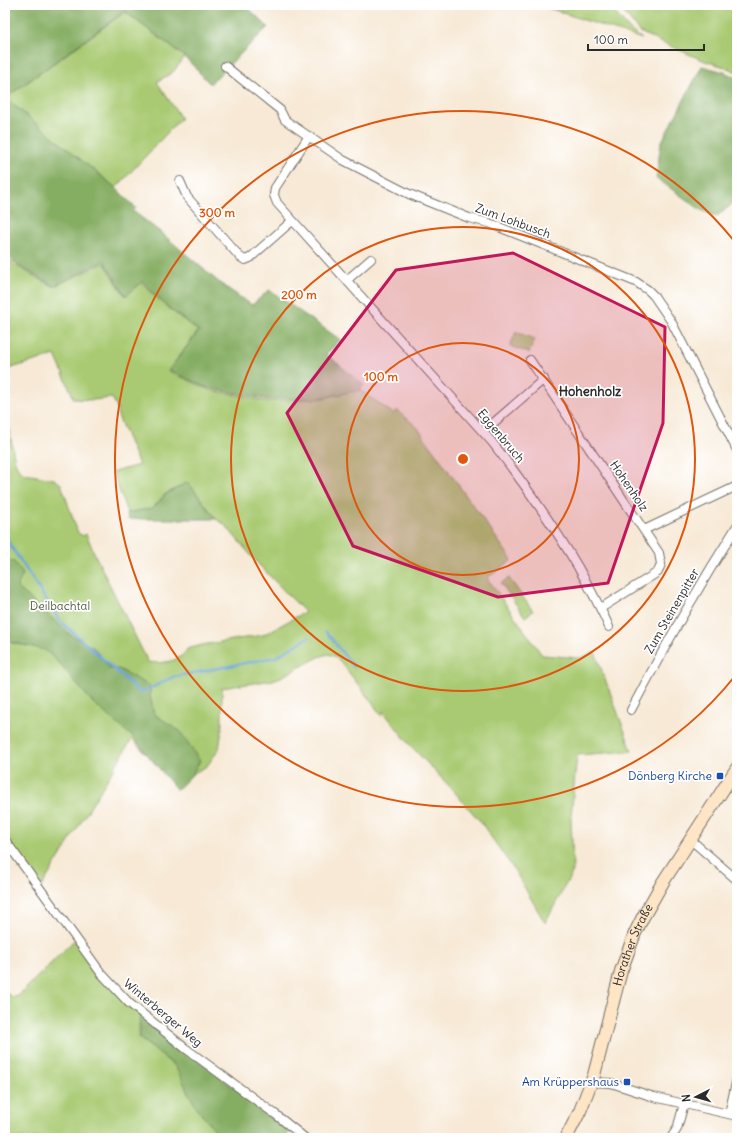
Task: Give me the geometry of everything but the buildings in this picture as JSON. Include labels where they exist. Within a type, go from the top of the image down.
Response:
[{"type":"main road","name":"Horather Straße","points":[[566,1138],[580,1111],[592,1082],[621,971],[635,933],[659,889],[737,768]]},
{"type":"street","name":"Zum Lohbusch","points":[[225,66],[280,110],[285,120],[343,160],[409,194],[469,218],[514,232],[636,282],[648,290],[671,321],[737,450]]},
{"type":"street","name":"Eggenbruch","points":[[309,136],[275,188],[274,195],[277,203],[483,432],[518,476],[545,513],[560,537],[601,608],[609,627]]},
{"type":"street","points":[[180,181],[187,197],[240,257],[245,260],[250,258],[292,221]]},
{"type":"street","points":[[347,280],[371,259]]},
{"type":"street","name":"Hohenholz","points":[[530,360],[659,553],[661,564],[658,572],[601,608]]},
{"type":"street","points":[[483,432],[544,379]]},
{"type":"street","points":[[644,530],[737,486]]},
{"type":"street","name":"Zum Steinenpitter","points":[[631,710],[658,658],[737,526]]},
{"type":"street","name":"Winterberger Weg","points":[[5,840],[101,973],[129,1003],[185,1048],[305,1138]]},
{"type":"street","points":[[690,840],[737,880]]},
{"type":"street","points":[[592,1082],[611,1083],[654,1097],[733,1115],[737,1078]]},
{"type":"street","points":[[671,1138],[677,1129],[684,1104]]},
{"type":"highlighted area","points":[[513,253],[665,327],[663,423],[608,583],[498,597],[353,546],[287,413],[396,270]]},
{"type":"green space","points":[[5,5],[245,5],[268,27],[210,84],[185,57],[125,11],[5,98]]},
{"type":"green space","points":[[539,5],[608,5],[631,31],[642,39]]},
{"type":"green space","points":[[617,5],[737,5],[737,72],[705,61],[640,32]]},
{"type":"green space","name":"Deilbachtal","points":[[125,12],[185,57],[173,72],[157,82],[181,118],[116,188],[93,169],[60,280],[52,286],[53,287],[104,263],[125,296],[141,283],[168,308],[198,331],[168,371],[210,390],[266,401],[320,399],[360,390],[394,414],[397,410],[417,427],[512,560],[487,578],[542,655],[580,658],[595,652],[632,751],[577,755],[571,816],[573,871],[545,923],[515,871],[480,821],[410,745],[383,711],[382,716],[341,662],[334,656],[328,654],[273,680],[222,688],[222,729],[219,749],[207,766],[187,777],[162,771],[132,739],[42,886],[5,837],[5,637],[11,643],[27,646],[5,627],[5,406],[15,462],[19,470],[24,474],[54,479],[61,484],[78,533],[83,536],[86,534],[148,662],[159,663],[170,661],[180,657],[187,649],[202,645],[263,635],[305,612],[261,567],[224,524],[216,519],[188,482],[165,494],[153,508],[127,513],[113,472],[139,465],[112,398],[93,400],[74,399],[55,355],[5,370],[5,255],[16,266],[50,285],[37,271],[5,248],[5,81],[14,92]]},
{"type":"green space","points":[[702,66],[724,72],[737,78],[737,194],[730,206],[716,217],[701,210],[656,178],[661,143]]},
{"type":"green space","points":[[5,98],[116,188],[136,208],[133,211],[159,231],[221,284],[252,305],[269,290],[341,340],[326,354],[364,385],[360,390],[320,398],[266,399],[208,388],[169,370],[199,331],[169,308],[142,282],[126,296],[104,261],[54,286],[17,265],[5,253]]},
{"type":"green space","points":[[516,332],[535,339],[529,353],[510,346]]},
{"type":"green space","points":[[188,482],[216,519],[128,519],[127,513],[153,508],[165,495]]},
{"type":"green space","points":[[5,558],[14,562],[23,574],[17,587],[71,635],[94,648],[110,669],[119,669],[150,686],[150,695],[154,714],[180,731],[200,761],[191,776],[177,790],[134,738],[92,702],[62,666],[45,650],[11,642],[5,636]]},
{"type":"green space","points":[[509,578],[533,611],[525,617],[501,583]]},
{"type":"green space","points":[[74,940],[104,982],[282,1138],[5,1138],[5,992],[12,997],[18,996]],"holes":[[[139,1018],[172,1064],[139,1038]]]},
{"type":"green space","points":[[140,1016],[290,1130],[286,1138],[222,1138],[197,1109],[175,1066],[140,1038]]},
{"type":"waterway","points":[[5,537],[60,621],[141,693],[173,677],[276,657],[309,637]]},
{"type":"waterway","points":[[326,632],[354,667]]},
{"type":"place","name":"Dönberg Kirche","points":[[720,776]]},
{"type":"place","name":"Am Krüppershaus","points":[[627,1082]]},
{"type":"district","name":"Hohenholz","points":[[590,391]]}]
